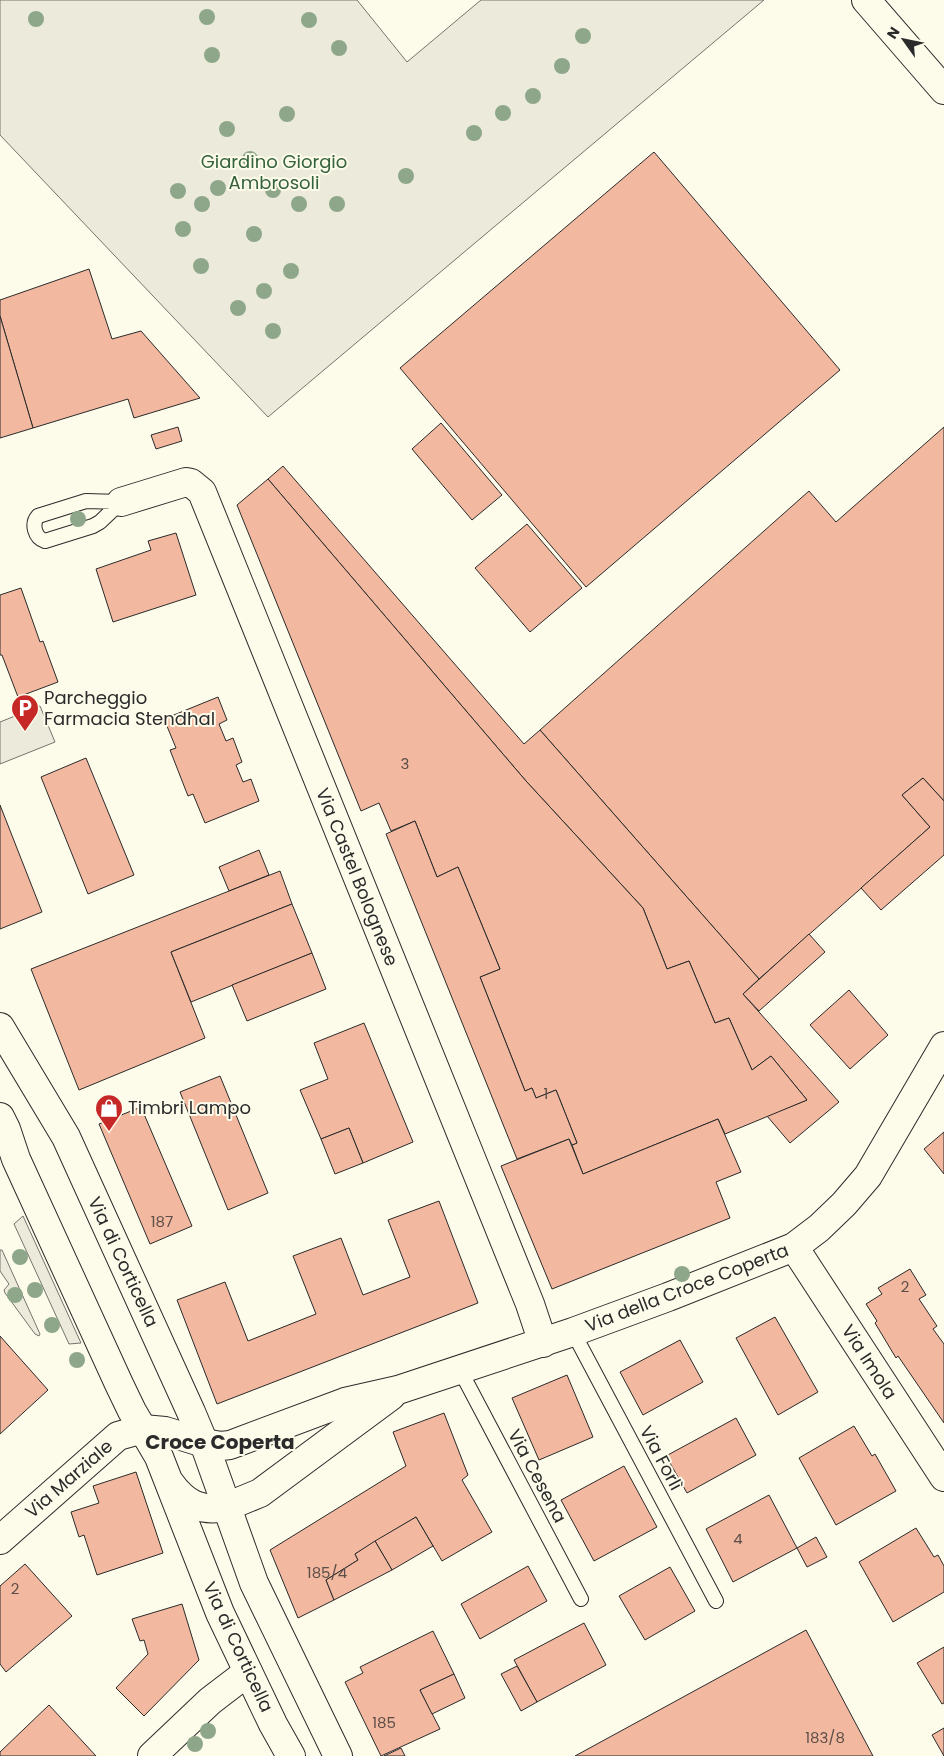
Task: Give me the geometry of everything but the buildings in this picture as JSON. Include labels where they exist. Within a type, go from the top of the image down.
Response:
[{"type":"street","points":[[866,0],[944,90]]},
{"type":"street","name":"Via Castel Bolognese","points":[[121,502],[186,482],[191,483],[202,492],[530,1304],[543,1343]]},
{"type":"street","name":"Via di Corticella","points":[[0,1027],[66,1137],[204,1443],[259,1595],[338,1756]]},
{"type":"street","name":"Via della Croce Coperta","points":[[143,1429],[166,1432],[204,1443],[221,1446],[230,1445],[345,1402],[398,1390],[543,1343],[668,1297],[794,1247],[819,1228],[844,1204],[868,1176],[944,1046]]},
{"type":"street","name":"Via di Corticella","points":[[0,1117],[16,1159],[110,1366],[128,1404],[159,1457],[214,1599],[290,1756]]},
{"type":"street","name":"Via Imola","points":[[794,1247],[944,1477]]},
{"type":"street","name":"Via della Croce Coperta","points":[[226,1507],[260,1493],[398,1390]]},
{"type":"street","name":"Via Marziale","points":[[0,1540],[118,1436],[143,1429]]},
{"type":"street","name":"Via di Corticella","points":[[168,1479],[188,1503],[202,1507],[226,1507]]},
{"type":"street","points":[[152,1756],[210,1701],[248,1672]]},
{"type":"lane","points":[[86,501],[121,502],[100,522],[93,526],[45,541],[37,536],[34,524],[38,516],[86,501]]},
{"type":"lane","name":"Via Forlì","points":[[573,1332],[716,1601]]},
{"type":"lane","name":"Via Cesena","points":[[460,1370],[581,1599]]},
{"type":"green space","name":"Giardino Giorgio Ambrosoli","points":[[0,0],[357,0],[407,62],[481,0],[764,0],[268,417],[0,135]]},
{"type":"green space","points":[[0,1250],[2,1250],[40,1334],[39,1336],[35,1334],[5,1293],[4,1290],[9,1284],[0,1271]]},
{"type":"shaded area","name":"Parcheggio Farmacia Stendhal","points":[[40,706],[55,742],[0,764],[0,722]]},
{"type":"shaded area","points":[[23,1216],[81,1343],[69,1344],[14,1224]]},
{"type":"place","name":"Parcheggio Farmacia Stendhal","points":[[25,732]]},
{"type":"place","name":"Timbri Lampo","points":[[109,1132]]},
{"type":"district","name":"Croce Coperta","points":[[220,1442]]}]
